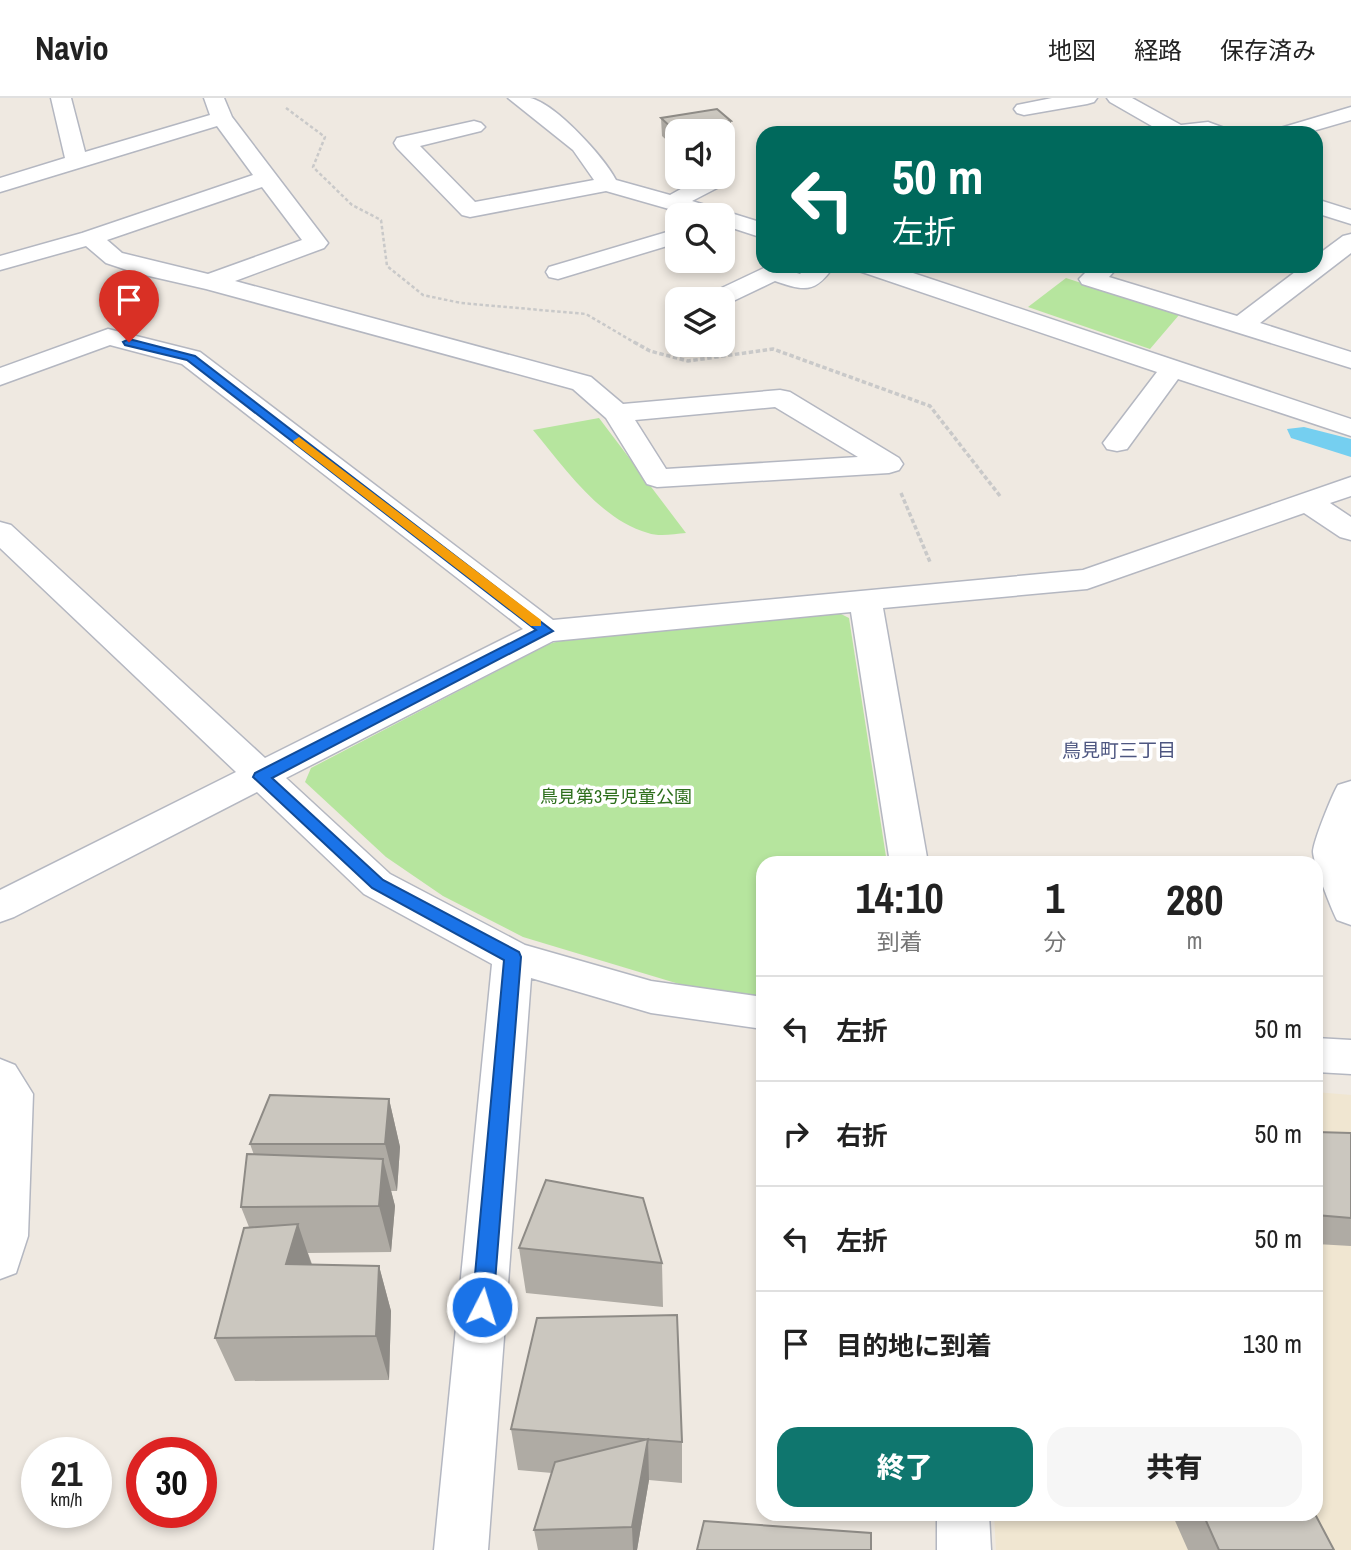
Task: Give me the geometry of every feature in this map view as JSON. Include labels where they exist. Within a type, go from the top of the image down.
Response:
[{"type":"street","points":[[61,98],[77,163]]},
{"type":"street","points":[[519,98],[561,128],[601,168],[607,184]]},
{"type":"street","points":[[1024,108],[1087,98]]},
{"type":"street","points":[[1118,98],[1167,126]]},
{"type":"street","points":[[0,185],[77,163],[218,108],[266,178],[316,243],[210,282]]},
{"type":"street","points":[[1307,126],[1351,113]]},
{"type":"street","points":[[474,127],[405,143],[470,210],[607,184],[673,203],[698,189]]},
{"type":"street","points":[[0,263],[90,238],[266,178]]},
{"type":"street","points":[[1323,208],[1351,217]]},
{"type":"street","points":[[735,217],[756,213]]},
{"type":"street","points":[[735,223],[756,229]]},
{"type":"street","points":[[90,238],[114,258],[145,268],[210,282],[582,383],[617,413],[657,478],[889,464]]},
{"type":"street","points":[[558,272],[665,240]]},
{"type":"street","points":[[1323,263],[1351,241]]},
{"type":"street","points":[[735,291],[773,273],[804,284],[815,273]]},
{"type":"street","points":[[888,273],[1351,428]]},
{"type":"street","points":[[1098,273],[1091,279],[1351,360]]},
{"type":"street","points":[[1241,326],[1310,273]]},
{"type":"street","points":[[0,377],[108,337],[191,358],[546,631]]},
{"type":"street","points":[[1117,443],[1173,368]]},
{"type":"street","points":[[617,413],[780,398],[889,464]]},
{"type":"street","points":[[0,907],[546,631],[1087,579],[1351,486]]},
{"type":"street","points":[[1308,502],[1351,531]]},
{"type":"street","points":[[0,531],[377,884],[513,957],[651,997],[756,1012]]},
{"type":"street","points":[[865,599],[908,856]]},
{"type":"street","points":[[1351,794],[1332,852],[1351,910]]},
{"type":"street","points":[[461,1550],[513,957]]},
{"type":"street","points":[[1323,1055],[1351,1057]]},
{"type":"street","points":[[0,1077],[12,1094],[5,1236],[0,1258]]},
{"type":"street","points":[[962,1521],[964,1550]]},
{"type":"path","points":[[286,108],[325,136],[313,167],[352,205],[381,220],[387,266],[423,295],[461,303],[586,314],[650,351],[688,361],[773,349],[930,407],[1000,496]]},
{"type":"path","points":[[889,464],[943,592]]},
{"type":"shaded area","points":[[1323,1093],[1351,1095],[1351,1550],[996,1550],[994,1521],[1323,1521]]},
{"type":"green space","points":[[1066,278],[1179,315],[1150,349],[1028,307]]},
{"type":"green space","points":[[599,418],[686,533],[652,534],[630,526],[614,516],[584,490],[533,430]]},
{"type":"green space","name":"鳥見第3号児童公園","points":[[835,611],[849,618],[886,856],[756,856],[756,997],[709,993],[523,937],[443,896],[386,857],[305,782],[311,768],[549,644],[563,640]]},
{"type":"water","points":[[1304,427],[1351,439],[1351,457],[1291,438],[1287,429]]},
{"type":"building","points":[[717,109],[729,119],[665,119],[665,122],[661,118]]},
{"type":"building","points":[[270,1095],[389,1099],[385,1144],[250,1144]]},
{"type":"building","points":[[1323,1132],[1351,1133],[1351,1218],[1323,1216]]},
{"type":"building","points":[[247,1154],[383,1159],[379,1206],[241,1207]]},
{"type":"building","points":[[546,1180],[643,1198],[662,1263],[519,1248]]},
{"type":"building","points":[[298,1224],[286,1264],[379,1266],[376,1336],[215,1338],[244,1228]]},
{"type":"building","points":[[677,1315],[682,1442],[511,1429],[537,1318]]},
{"type":"building","points":[[648,1439],[632,1527],[534,1530],[555,1462]]},
{"type":"building","points":[[704,1521],[871,1533],[871,1550],[697,1550]]},
{"type":"building","points":[[1206,1521],[1319,1521],[1334,1550],[1219,1550]]},
{"type":"slow traffic","points":[[299,441],[536,623]]},
{"type":"district","name":"鳥見町三丁目","points":[[1119,750]]},
{"type":"route","points":[[129,342],[191,358],[546,631],[261,777],[377,884],[513,957],[482,1307]]}]
